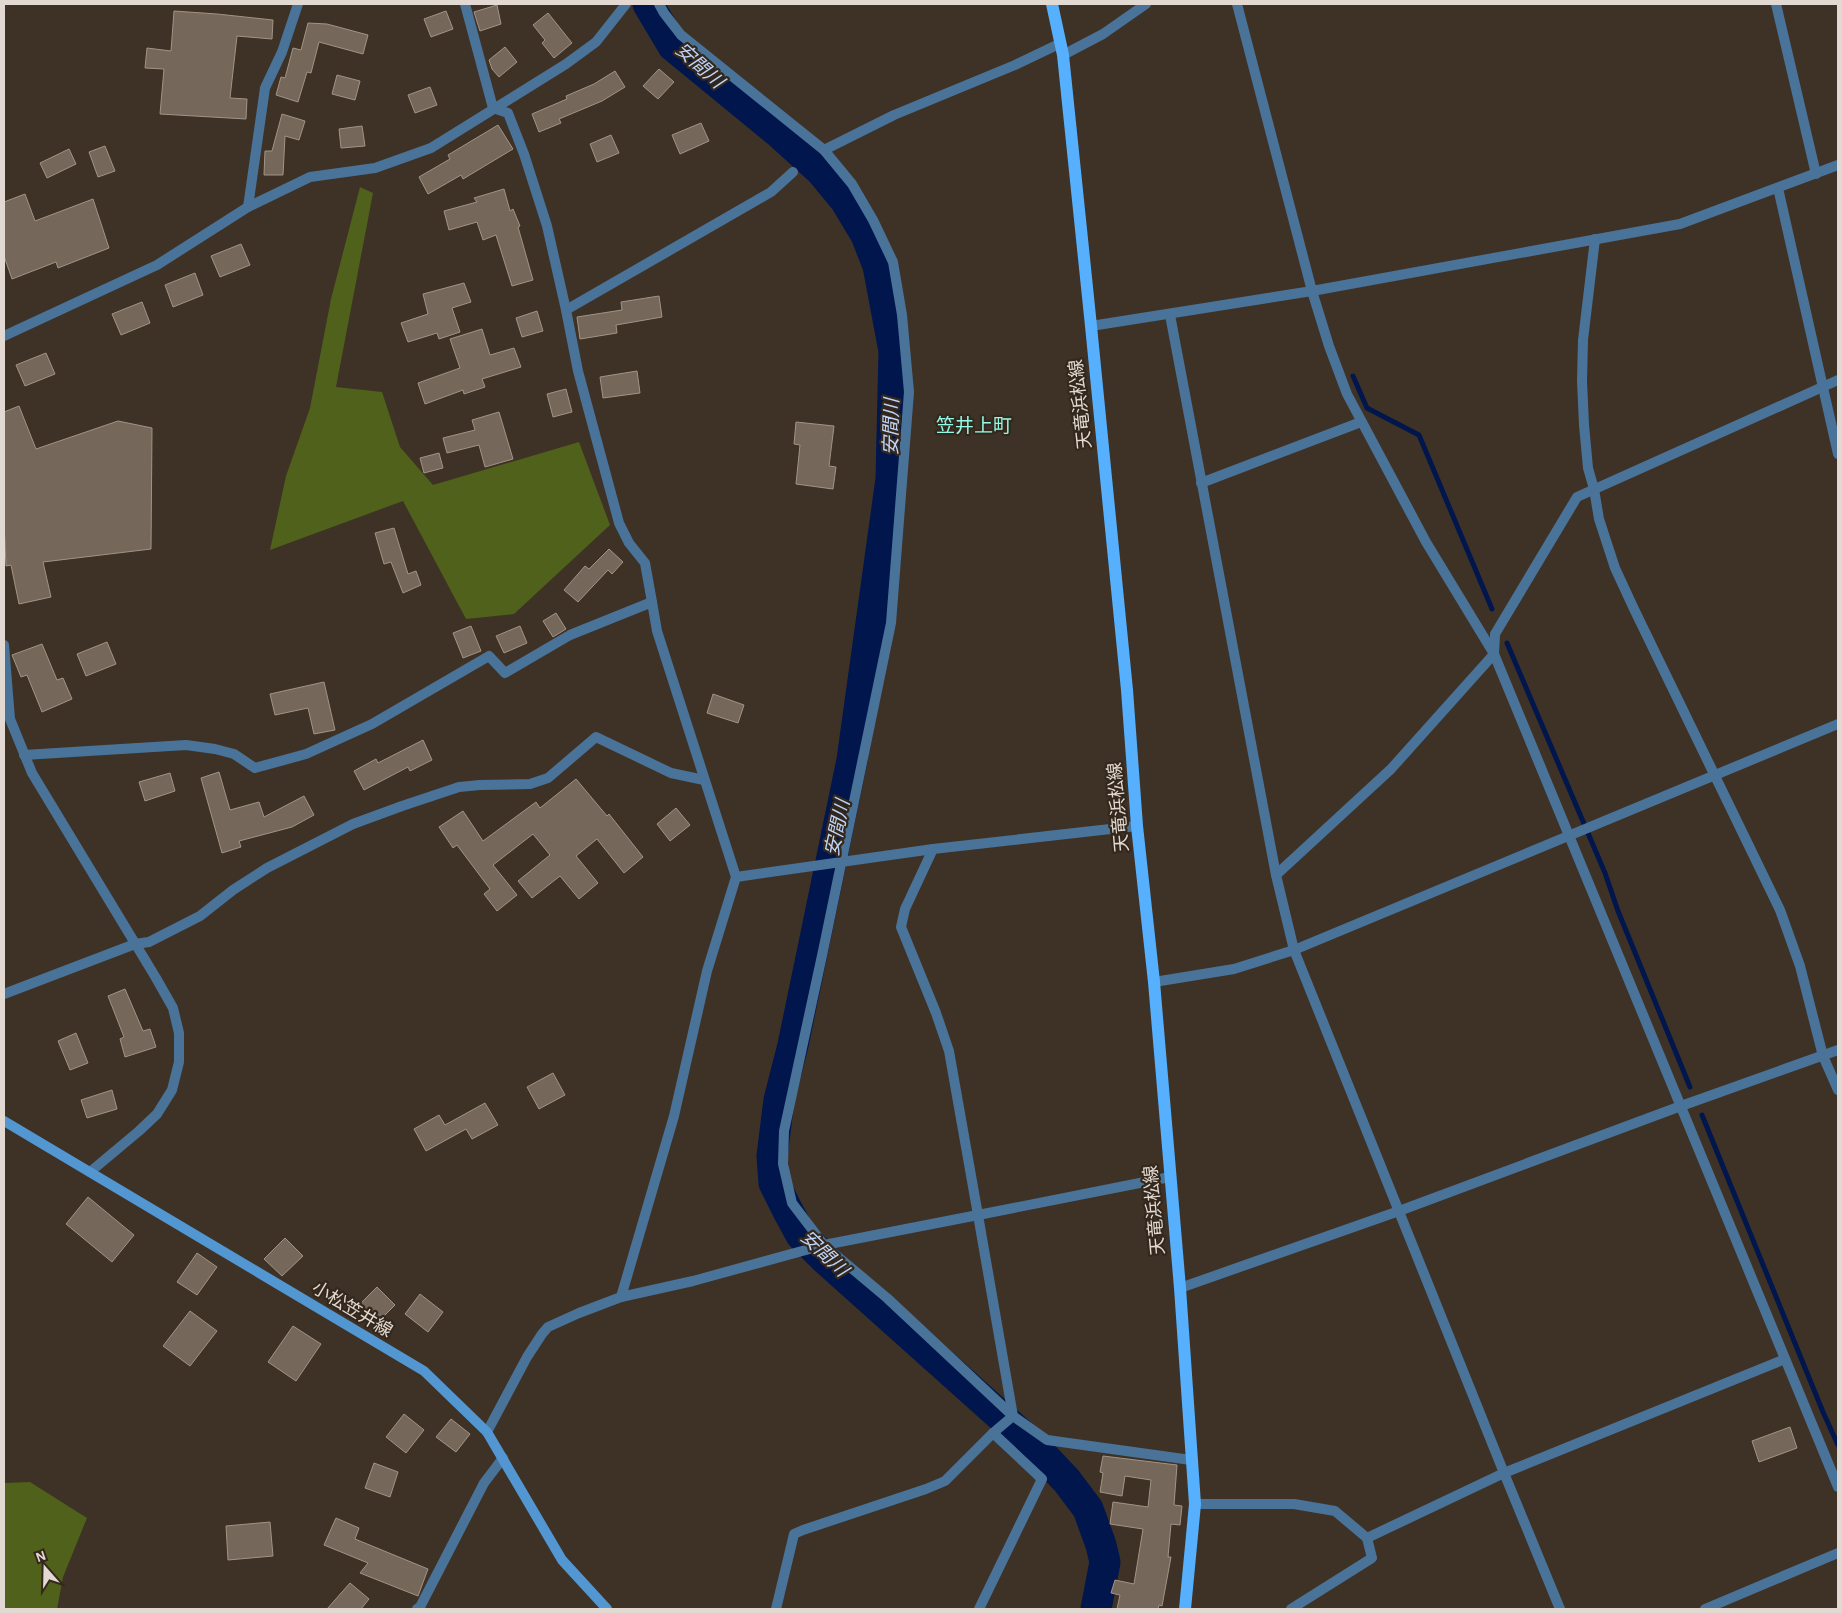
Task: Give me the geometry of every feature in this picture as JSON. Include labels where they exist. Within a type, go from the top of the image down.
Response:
[{"type":"main road","name":"天竜浜松線","points":[[1052,4],[1062,49],[1091,326],[1127,690],[1180,1288],[1195,1504],[1185,1609]]},
{"type":"main road","name":"小松笠井線","points":[[4,1120],[424,1371],[487,1432],[562,1560],[607,1609]]},
{"type":"street","points":[[248,207],[264,88],[282,52],[298,4]]},
{"type":"street","points":[[465,4],[493,108]]},
{"type":"street","points":[[4,336],[157,265],[248,207],[310,177],[375,168],[431,148],[566,64],[596,42],[626,4]]},
{"type":"street","points":[[660,4],[664,13],[680,35],[824,150],[852,184],[873,220],[893,262],[902,315],[909,392],[891,623],[839,862],[784,1130],[783,1164],[792,1202],[823,1245],[887,1298],[1012,1417],[1047,1440],[1192,1460]]},
{"type":"street","points":[[824,150],[894,115],[1015,65],[1103,34],[1146,4]]},
{"type":"street","points":[[1237,4],[1312,291],[1329,346],[1347,394],[1426,542],[1494,654],[1573,834],[1681,1106],[1838,1487]]},
{"type":"street","points":[[1776,4],[1816,174]]},
{"type":"street","points":[[493,108],[508,113],[524,154],[546,226],[578,371],[619,523],[629,543],[644,563],[657,631],[736,877],[707,971],[674,1116],[621,1297]]},
{"type":"street","points":[[1091,326],[1312,291],[1680,224],[1838,165]]},
{"type":"street","points":[[566,310],[771,192],[794,172]]},
{"type":"street","points":[[1778,188],[1838,454]]},
{"type":"street","points":[[1595,239],[1583,340],[1582,381],[1588,468],[1599,519],[1615,568],[1780,910],[1800,966],[1824,1056],[1838,1090]]},
{"type":"street","points":[[1170,315],[1276,875],[1294,950],[1560,1609]]},
{"type":"street","points":[[1276,875],[1391,769],[1494,654],[1495,634],[1577,497],[1838,380]]},
{"type":"street","points":[[1201,483],[1361,422]]},
{"type":"street","points":[[24,756],[186,745],[234,754],[255,768],[306,754],[372,724],[489,656],[506,673],[570,635],[652,602]]},
{"type":"street","points":[[4,645],[6,698],[10,718],[24,756],[51,806],[173,1008],[179,1033],[179,1062],[172,1090],[157,1114],[90,1172]]},
{"type":"street","points":[[1154,982],[1234,969],[1294,950],[1838,724]]},
{"type":"street","points":[[4,994],[135,944],[149,942],[200,916],[233,890],[267,868],[359,822],[459,787],[530,784],[548,778],[596,737],[671,773],[704,780]]},
{"type":"street","points":[[736,877],[933,849],[1138,826]]},
{"type":"street","points":[[933,849],[905,909],[901,927],[949,1050],[1012,1417]]},
{"type":"street","points":[[1180,1288],[1399,1212],[1681,1106],[1838,1050]]},
{"type":"street","points":[[487,1432],[508,1395],[526,1356],[548,1327],[621,1297],[693,1281],[823,1245],[1170,1177]]},
{"type":"street","points":[[1367,1538],[1504,1473],[1785,1359]]},
{"type":"street","points":[[776,1609],[794,1534],[926,1489],[945,1480],[1012,1417]]},
{"type":"street","points":[[979,1609],[1042,1479],[997,1430]]},
{"type":"street","points":[[417,1609],[484,1483],[503,1458]]},
{"type":"street","points":[[1195,1504],[1294,1504],[1335,1511],[1367,1538],[1372,1558],[1291,1609]]},
{"type":"street","points":[[1705,1609],[1838,1553]]},
{"type":"green space","points":[[360,187],[373,193],[336,387],[382,392],[400,447],[433,485],[579,442],[610,525],[514,614],[466,619],[403,501],[270,550],[286,476],[310,408],[331,299]]},
{"type":"green space","points":[[30,1482],[87,1518],[63,1577],[57,1609],[4,1609],[4,1483]]},
{"type":"building","points":[[497,5],[501,24],[480,31],[474,12]]},
{"type":"building","points":[[174,11],[273,20],[272,39],[237,36],[230,98],[247,99],[246,119],[160,114],[164,69],[145,68],[147,48],[171,51]]},
{"type":"building","points":[[446,11],[453,29],[431,37],[424,19]]},
{"type":"building","points":[[548,13],[572,43],[554,58],[542,43],[545,40],[533,25]]},
{"type":"building","points":[[308,23],[327,24],[368,35],[363,54],[319,42],[311,73],[307,72],[298,102],[276,95],[281,77],[285,78],[293,48],[301,50]]},
{"type":"building","points":[[505,47],[517,62],[499,77],[492,69],[489,60]]},
{"type":"building","points":[[659,69],[674,82],[658,99],[643,86]]},
{"type":"building","points":[[615,71],[625,87],[602,101],[559,119],[561,123],[539,132],[532,114],[567,99],[566,96],[594,84]]},
{"type":"building","points":[[337,75],[360,81],[355,100],[332,94]]},
{"type":"building","points":[[430,87],[437,105],[415,113],[408,95]]},
{"type":"building","points":[[282,114],[305,121],[299,140],[285,136],[283,175],[264,175],[265,151],[272,151]]},
{"type":"building","points":[[701,123],[709,141],[680,154],[672,135]]},
{"type":"building","points":[[498,125],[513,149],[463,179],[461,175],[428,194],[419,177],[450,159],[448,155]]},
{"type":"building","points":[[362,126],[365,146],[341,148],[339,129]]},
{"type":"building","points":[[611,135],[619,153],[597,162],[590,144]]},
{"type":"building","points":[[105,146],[115,171],[98,177],[89,152]]},
{"type":"building","points":[[69,149],[76,164],[47,178],[40,163]]},
{"type":"building","points":[[504,189],[510,211],[513,209],[520,226],[518,227],[533,280],[512,286],[496,235],[483,240],[477,222],[449,230],[444,211],[477,202],[474,198]]},
{"type":"building","points":[[25,194],[35,221],[93,199],[109,248],[58,268],[56,262],[12,279],[4,256],[4,202]]},
{"type":"building","points":[[241,244],[250,265],[220,277],[211,256]]},
{"type":"building","points":[[195,273],[203,295],[173,307],[165,285]]},
{"type":"building","points":[[464,283],[471,302],[452,308],[460,332],[439,339],[437,333],[408,342],[401,323],[428,314],[423,294]]},
{"type":"building","points":[[659,296],[662,317],[616,325],[617,333],[580,339],[577,317],[622,310],[621,302]]},
{"type":"building","points":[[142,302],[150,323],[121,335],[112,314]]},
{"type":"building","points":[[537,311],[543,331],[522,337],[516,318]]},
{"type":"building","points":[[482,329],[490,355],[514,348],[521,367],[482,379],[485,387],[464,394],[463,390],[425,404],[418,383],[460,368],[450,339]]},
{"type":"building","points":[[46,353],[55,374],[25,386],[16,365]]},
{"type":"building","points":[[637,371],[640,393],[603,398],[600,377]]},
{"type":"building","points":[[566,389],[572,412],[553,417],[547,394]]},
{"type":"building","points":[[19,406],[36,449],[118,421],[152,428],[151,549],[43,562],[51,597],[19,604],[11,565],[6,566],[4,412]]},
{"type":"building","points":[[499,412],[513,459],[485,467],[479,445],[447,453],[443,438],[475,430],[472,420]]},
{"type":"building","points":[[796,422],[834,426],[829,466],[836,467],[833,489],[796,484],[800,445],[794,444]]},
{"type":"building","points":[[439,453],[443,468],[424,473],[420,458]]},
{"type":"building","points":[[394,528],[408,574],[416,571],[421,585],[403,593],[391,562],[384,564],[375,533]]},
{"type":"building","points":[[609,549],[623,562],[612,574],[608,570],[578,602],[564,590],[585,566],[589,569]]},
{"type":"building","points":[[556,613],[566,629],[553,637],[543,621]]},
{"type":"building","points":[[471,626],[481,651],[463,658],[453,633]]},
{"type":"building","points":[[520,626],[527,643],[504,653],[496,636]]},
{"type":"building","points":[[107,642],[116,664],[86,676],[77,654]]},
{"type":"building","points":[[42,644],[57,680],[63,678],[72,699],[42,712],[27,675],[21,677],[12,655]]},
{"type":"building","points":[[324,682],[335,730],[314,734],[308,708],[275,715],[270,694]]},
{"type":"building","points":[[713,694],[744,705],[738,723],[707,713]]},
{"type":"building","points":[[423,740],[432,760],[410,771],[408,767],[364,790],[354,771],[376,759],[378,763]]},
{"type":"building","points":[[219,772],[230,810],[259,802],[264,817],[304,796],[314,815],[292,827],[239,841],[241,847],[222,853],[201,778]]},
{"type":"building","points":[[170,773],[175,791],[145,801],[139,782]]},
{"type":"building","points":[[576,779],[607,816],[609,814],[643,857],[624,873],[597,839],[576,856],[598,883],[579,899],[560,876],[532,898],[518,881],[550,855],[533,834],[493,865],[517,895],[497,911],[484,894],[490,889],[457,845],[453,848],[439,827],[463,811],[483,841],[536,802],[540,808]]},
{"type":"building","points":[[676,808],[690,825],[670,841],[657,824]]},
{"type":"building","points":[[125,989],[143,1031],[150,1029],[156,1047],[125,1057],[120,1039],[124,1037],[108,996]]},
{"type":"building","points":[[76,1033],[88,1063],[70,1070],[58,1041]]},
{"type":"building","points":[[553,1073],[565,1095],[539,1109],[527,1087]]},
{"type":"building","points":[[112,1090],[117,1109],[87,1118],[81,1100]]},
{"type":"building","points":[[485,1103],[498,1125],[472,1139],[466,1129],[426,1151],[414,1129],[439,1115],[445,1125]]},
{"type":"building","points":[[88,1197],[134,1235],[112,1262],[66,1224]]},
{"type":"building","points":[[285,1238],[303,1256],[282,1276],[264,1259]]},
{"type":"building","points":[[197,1253],[217,1267],[197,1295],[177,1282]]},
{"type":"building","points":[[377,1287],[395,1305],[374,1326],[356,1308]]},
{"type":"building","points":[[420,1294],[443,1312],[428,1332],[405,1314]]},
{"type":"building","points":[[190,1311],[217,1331],[190,1366],[163,1346]]},
{"type":"building","points":[[293,1326],[321,1344],[296,1381],[268,1362]]},
{"type":"building","points":[[404,1414],[424,1430],[406,1453],[386,1437]]},
{"type":"building","points":[[451,1419],[470,1434],[456,1452],[436,1437]]},
{"type":"building","points":[[1790,1427],[1797,1448],[1759,1462],[1752,1441]]},
{"type":"building","points":[[1103,1456],[1177,1465],[1174,1505],[1182,1506],[1180,1525],[1171,1524],[1168,1557],[1171,1557],[1162,1606],[1159,1605],[1158,1609],[1117,1609],[1120,1595],[1111,1593],[1115,1580],[1134,1584],[1143,1529],[1110,1524],[1113,1502],[1148,1507],[1151,1480],[1125,1476],[1122,1496],[1100,1492],[1103,1473],[1100,1472]]},
{"type":"building","points":[[374,1463],[398,1472],[390,1497],[365,1488]]},
{"type":"building","points":[[336,1518],[359,1528],[355,1539],[428,1569],[418,1596],[360,1573],[368,1563],[324,1545]]},
{"type":"building","points":[[270,1522],[273,1556],[228,1560],[226,1526]]},
{"type":"building","points":[[350,1583],[369,1599],[361,1609],[327,1609]]},
{"type":"waterway","name":"安間川","points":[[648,4],[673,46],[779,133],[821,171],[845,200],[866,235],[878,266],[894,351],[891,479],[852,760],[793,1045],[779,1100],[772,1156],[774,1183],[801,1235],[825,1259],[1034,1446],[1067,1481],[1088,1509],[1105,1562],[1096,1609]]},
{"type":"waterway","points":[[1353,376],[1367,408],[1419,435],[1492,609]]},
{"type":"waterway","points":[[1507,643],[1605,873],[1618,911],[1690,1087]]},
{"type":"waterway","points":[[1702,1115],[1838,1445]]},
{"type":"district","name":"笠井上町","points":[[974,426]]}]
